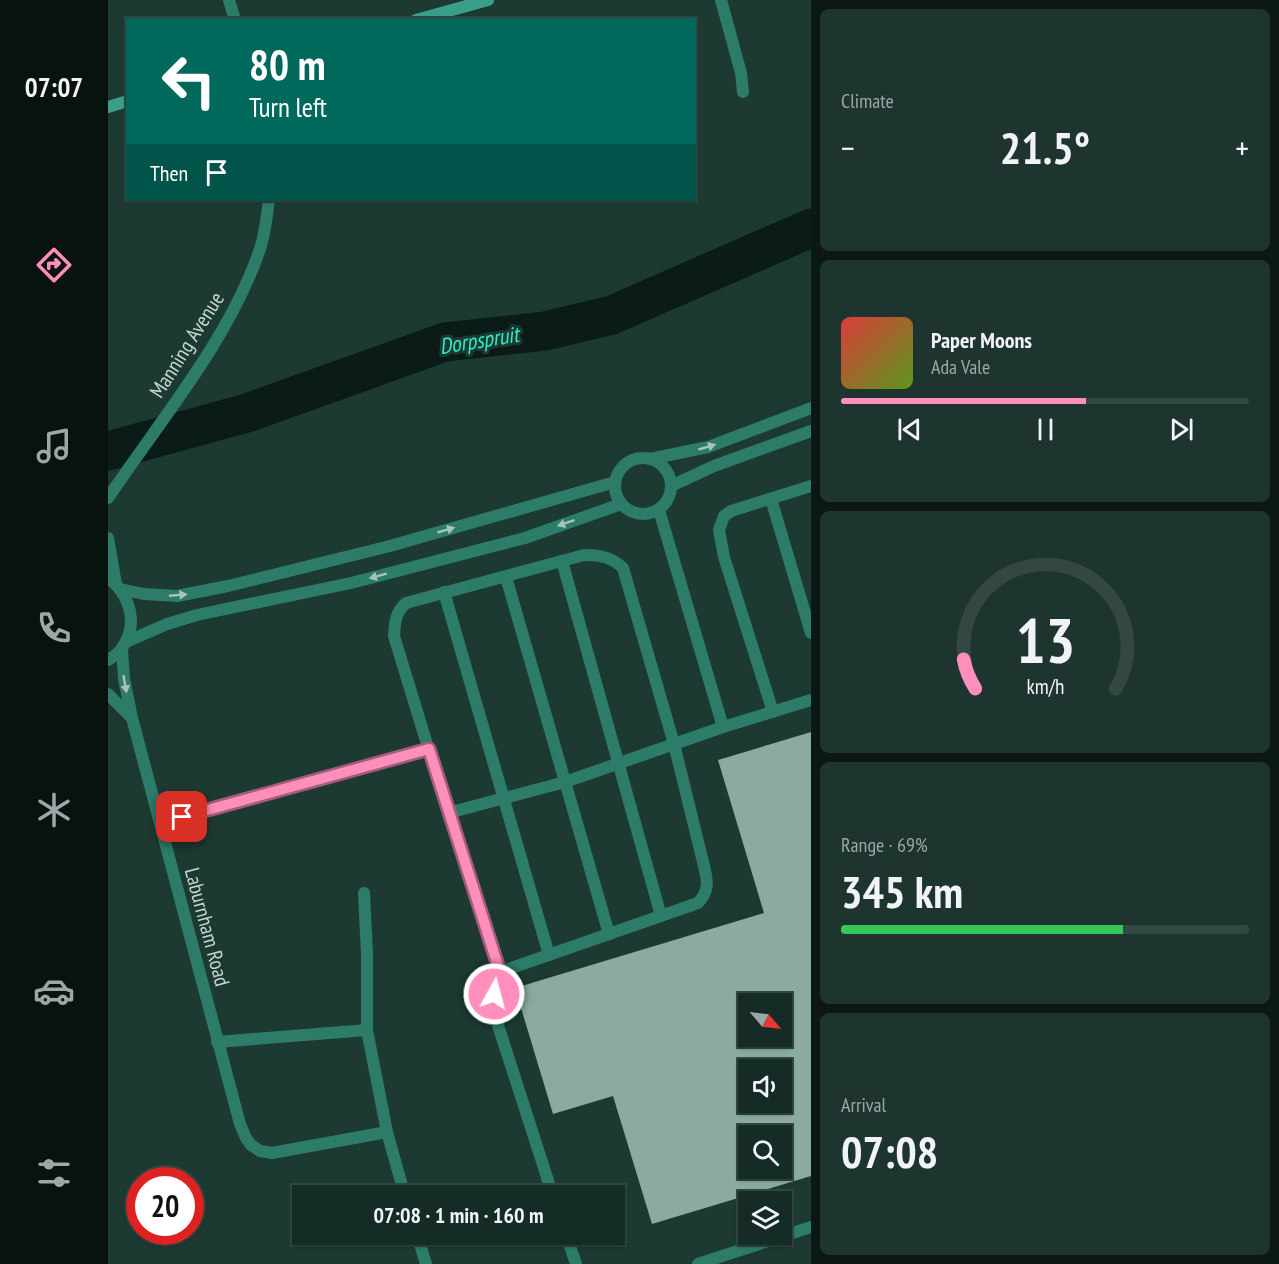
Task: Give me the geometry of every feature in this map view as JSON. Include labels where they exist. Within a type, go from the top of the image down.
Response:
[{"type":"main road","points":[[423,18],[488,0]]},
{"type":"main road","points":[[108,107],[126,102]]},
{"type":"street","points":[[229,0],[234,18]]},
{"type":"street","points":[[721,0],[741,73],[742,92]]},
{"type":"street","name":"Manning Avenue","points":[[108,512],[108,498],[222,330],[244,290],[261,247],[269,201]]},
{"type":"street","points":[[650,459],[665,469],[670,477],[670,495],[666,504],[659,510],[643,515],[635,514],[621,504],[615,490],[615,482],[624,466],[631,460],[650,459],[708,447],[811,408]]},
{"type":"street","points":[[671,486],[714,466],[811,431]]},
{"type":"street","points":[[108,538],[115,583],[144,594],[177,596],[390,546],[615,482]]},
{"type":"street","points":[[773,712],[724,557],[719,530],[724,516],[731,511],[811,486]]},
{"type":"street","points":[[771,499],[811,633]]},
{"type":"street","points":[[108,660],[124,646],[167,624],[198,615],[362,581],[525,538],[621,504]]},
{"type":"street","points":[[659,510],[723,727]]},
{"type":"street","points":[[500,972],[698,903],[707,894],[708,881],[674,744],[623,568],[614,559],[601,555],[584,555],[406,603],[399,609],[395,620],[394,636],[500,972],[494,994],[496,1019],[549,1185]]},
{"type":"street","points":[[562,561],[661,916]]},
{"type":"street","points":[[506,577],[609,934]]},
{"type":"street","name":"Laburnham Road","points":[[115,583],[128,602],[131,616],[124,646],[124,679],[132,718],[217,1042],[246,1138],[260,1151],[272,1153],[387,1132]]},
{"type":"street","points":[[444,592],[549,955]]},
{"type":"street","points":[[108,694],[132,718]]},
{"type":"street","points":[[448,813],[565,782],[723,727],[811,700]]},
{"type":"street","points":[[160,823],[429,749]]},
{"type":"street","points":[[364,893],[368,1030],[387,1132],[402,1185]]},
{"type":"street","points":[[217,1042],[368,1030]]},
{"type":"street","points":[[698,1264],[811,1227]]},
{"type":"street","points":[[420,1245],[426,1264]]},
{"type":"street","points":[[570,1245],[576,1264]]},
{"type":"building","points":[[811,732],[811,1176],[761,1191],[738,1191],[738,1198],[652,1224],[613,1096],[553,1114],[515,988],[764,913],[718,760]]},
{"type":"waterway","name":"Dorpspruit","points":[[108,451],[247,413],[445,342],[545,331],[612,315],[811,228]]},
{"type":"route","points":[[182,817],[429,749],[500,972],[494,994]]}]
